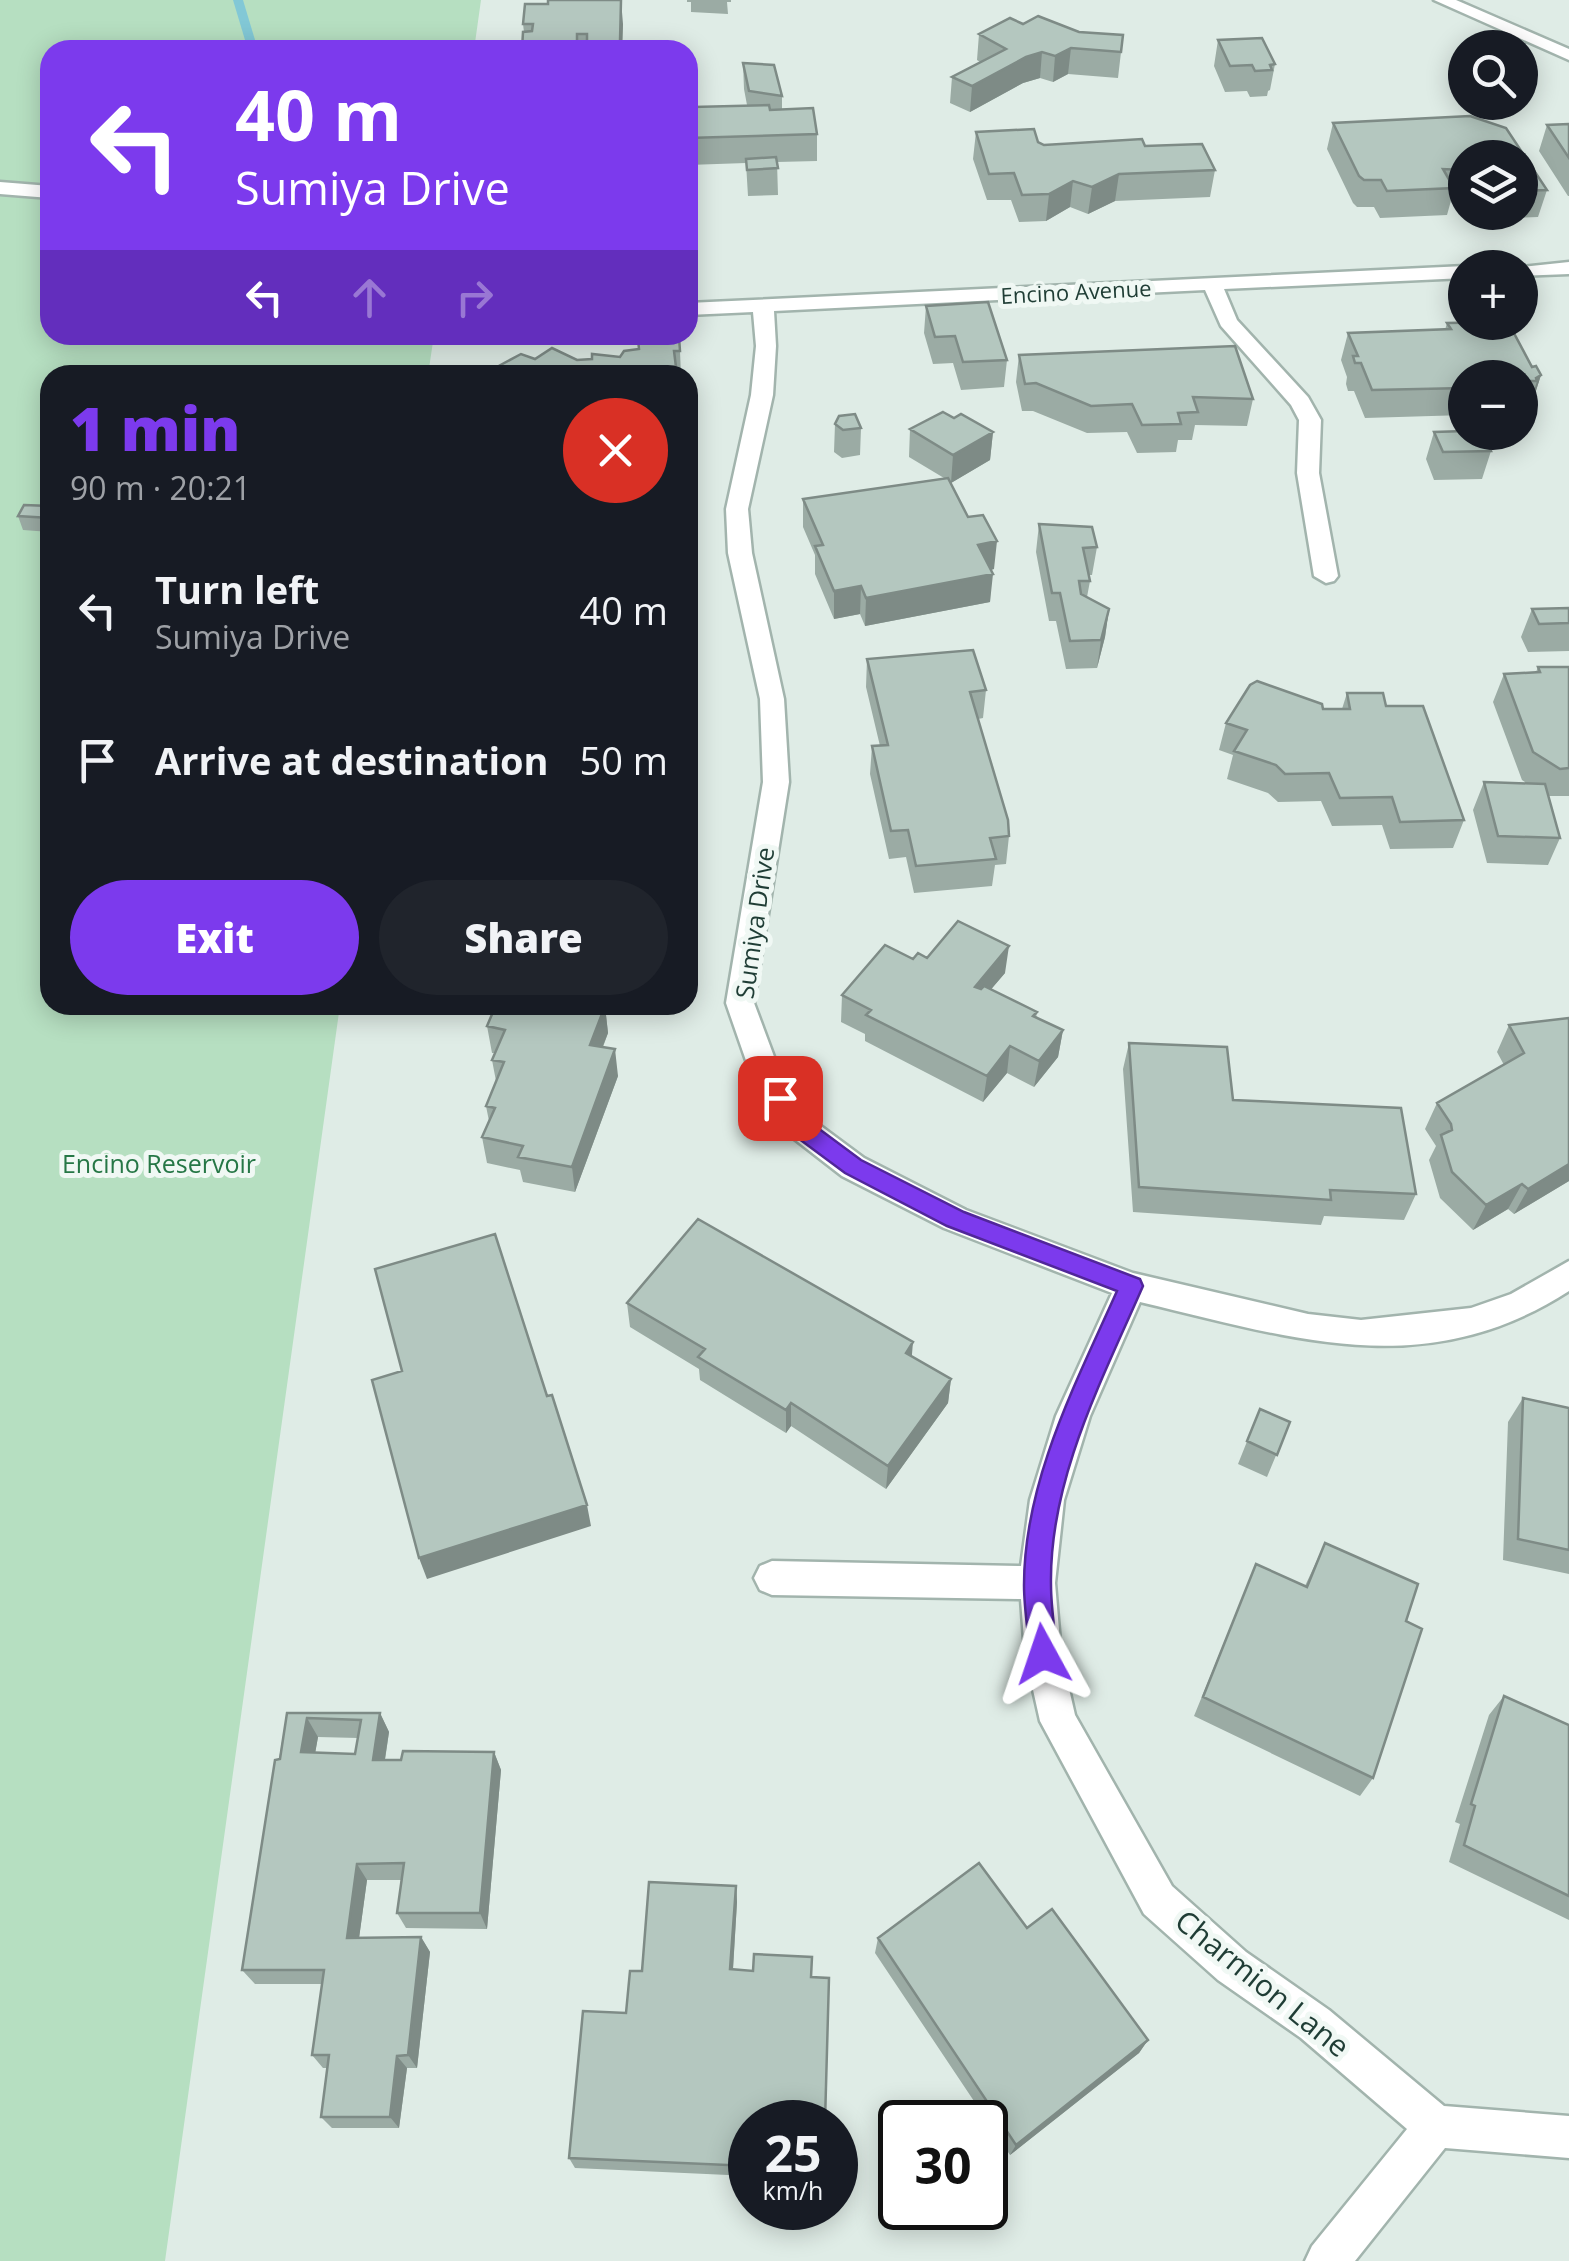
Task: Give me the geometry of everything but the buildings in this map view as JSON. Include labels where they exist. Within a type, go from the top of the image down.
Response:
[{"type":"street","points":[[1442,0],[1569,55]]},
{"type":"street","points":[[0,188],[40,191]]},
{"type":"street","points":[[1538,269],[1569,268]]},
{"type":"street","name":"Encino Avenue","points":[[698,309],[1448,273]]},
{"type":"street","points":[[1212,284],[1228,322],[1300,402],[1310,420],[1308,473],[1326,576]]},
{"type":"street","name":"Sumiya Drive","points":[[762,306],[766,346],[762,395],[737,508],[740,552],[772,699],[776,782],[740,1004],[765,1072],[795,1124],[853,1167],[955,1219],[1131,1286],[1308,1328],[1361,1334],[1472,1322],[1522,1304],[1569,1274]]},
{"type":"street","name":"Charmion Lane","points":[[1131,1286],[1063,1450],[1047,1500],[1037,1583],[1043,1654],[1058,1721],[1158,1900],[1232,1966],[1315,2024],[1436,2126]]},
{"type":"street","points":[[772,1578],[1037,1583]]},
{"type":"street","points":[[1327,2261],[1436,2126],[1569,2137]]},
{"type":"green space","name":"Encino Reservoir","points":[[0,0],[481,0],[475,40],[40,40],[40,345],[432,345],[430,365],[40,365],[40,1015],[339,1015],[165,2261],[0,2261]]},
{"type":"waterway","points":[[238,0],[250,40]]},
{"type":"route","points":[[780,1098],[795,1124],[853,1167],[955,1219],[1131,1286],[1074,1416],[1047,1500],[1037,1583],[1043,1654]]}]
